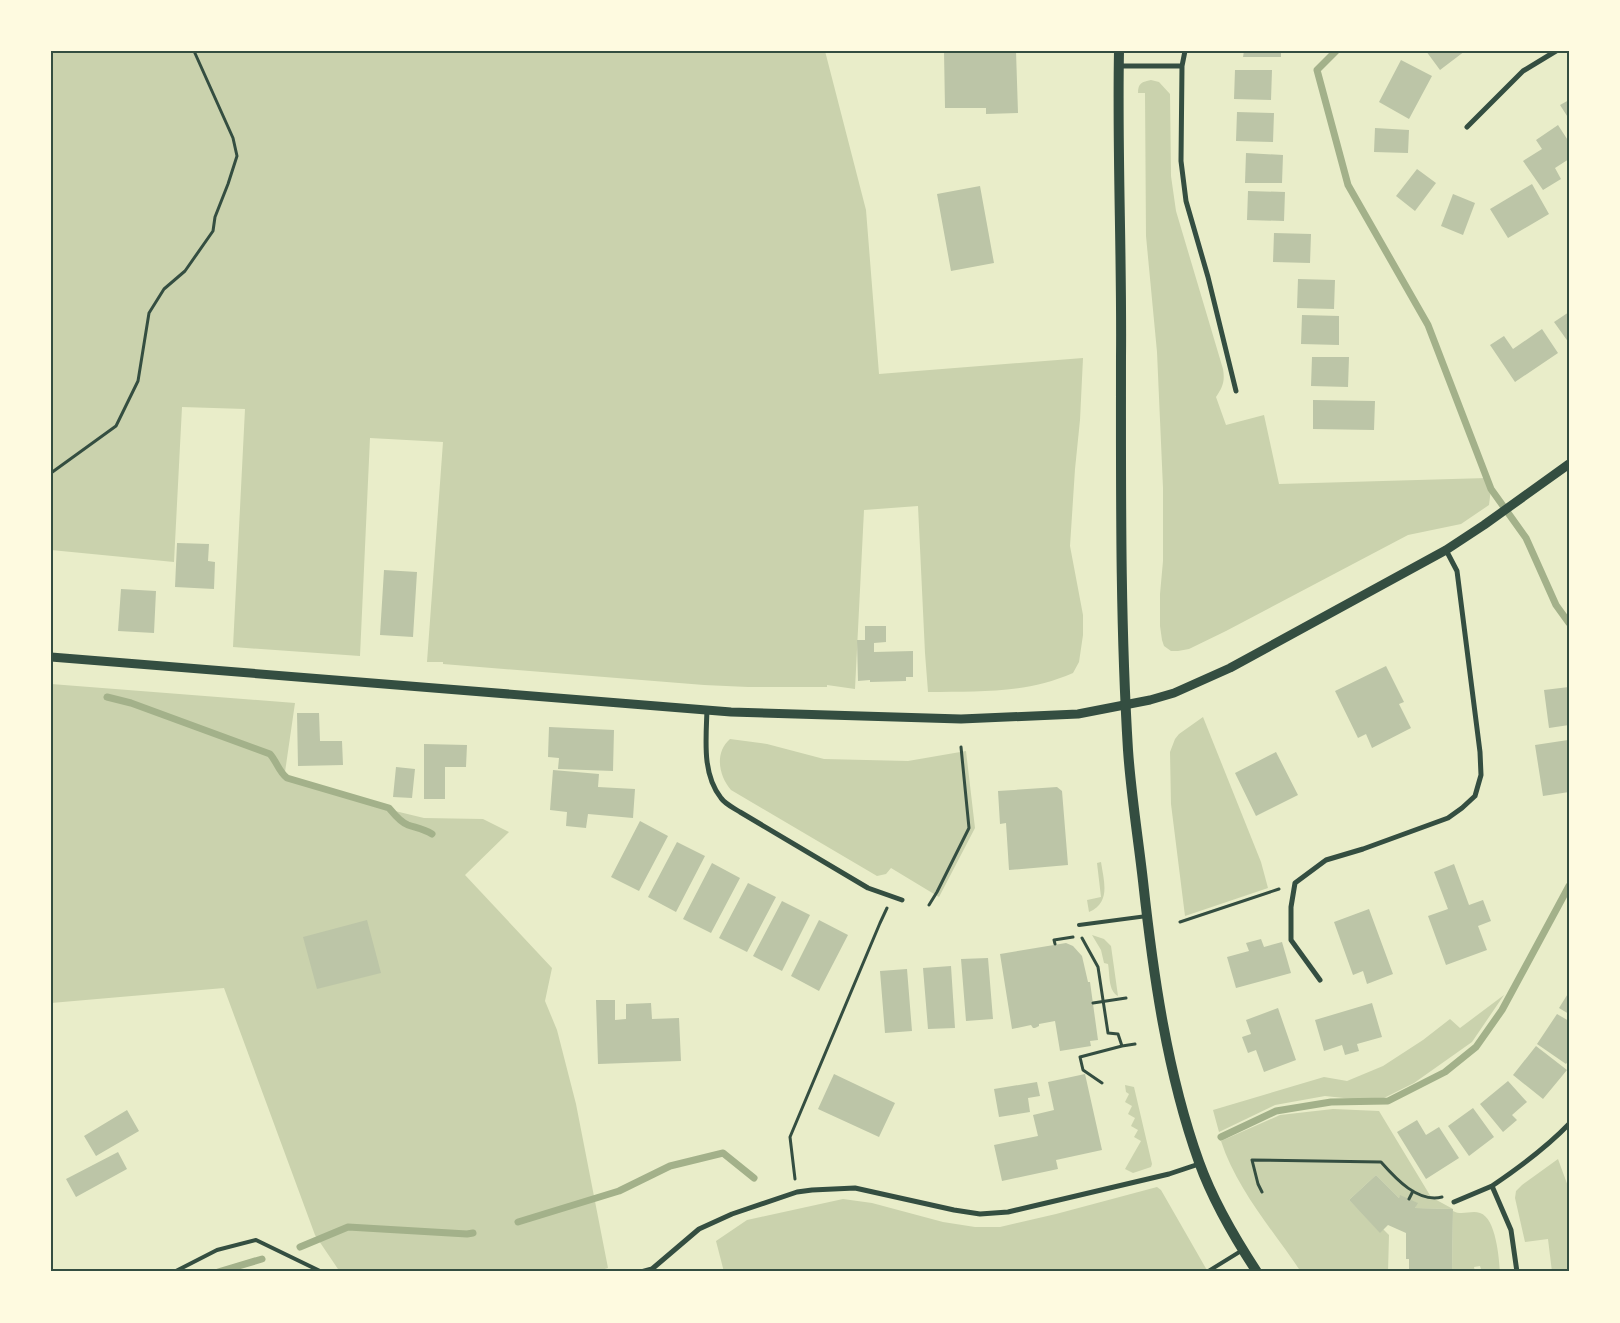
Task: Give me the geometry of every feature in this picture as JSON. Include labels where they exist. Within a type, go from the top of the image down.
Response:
[{"type":"main road","points":[[1119,51],[1121,446],[1128,754],[1152,960],[1172,1069],[1199,1164],[1221,1212],[1242,1250],[1257,1272]]},
{"type":"street","points":[[1185,51],[1182,66],[1181,161],[1186,201],[1208,277],[1236,391]]},
{"type":"street","points":[[1467,127],[1523,71],[1556,51]]},
{"type":"street","points":[[1118,66],[1182,66]]},
{"type":"street","points":[[51,657],[707,710],[961,719],[1078,714],[1174,693],[1230,668],[1446,550],[1569,464]]},
{"type":"street","points":[[1320,980],[1291,940],[1291,907],[1295,883],[1326,860],[1363,849],[1448,818],[1475,796],[1481,775],[1479,742],[1457,571],[1446,550]]},
{"type":"street","points":[[707,710],[706,751],[708,769],[710,779],[721,799],[868,888],[902,900]]},
{"type":"street","points":[[1454,1202],[1492,1186],[1520,1167],[1569,1124]]},
{"type":"street","points":[[641,1272],[652,1269],[699,1229],[732,1214],[797,1192],[854,1188],[980,1214],[1008,1212],[1169,1174],[1199,1164]]},
{"type":"street","points":[[1492,1186],[1510,1230],[1517,1272]]},
{"type":"lane","points":[[1080,925],[1147,916]]},
{"type":"lane","points":[[174,1272],[217,1250],[256,1240],[322,1272]]},
{"type":"lane","points":[[1207,1272],[1242,1250]]},
{"type":"path","points":[[51,473],[116,426],[138,381],[150,313],[164,289],[185,270],[213,231],[214,217],[237,156],[232,138],[194,51]]},
{"type":"path","points":[[928,905],[937,892],[969,828],[961,747]]},
{"type":"path","points":[[1180,922],[1295,883]]},
{"type":"path","points":[[797,1192],[790,1137],[880,923],[894,897]]},
{"type":"path","points":[[1080,925],[1081,936],[1098,967],[1108,1033],[1118,1034],[1122,1046]]},
{"type":"path","points":[[1055,944],[1054,940],[1081,936]]},
{"type":"path","points":[[1093,1002],[1126,998]]},
{"type":"path","points":[[1102,1083],[1083,1070],[1080,1057],[1135,1044]]},
{"type":"path","points":[[1262,1192],[1252,1160],[1381,1162],[1398,1180],[1413,1191],[1432,1200],[1444,1197],[1454,1202]]},
{"type":"path","points":[[1409,1199],[1413,1191]]},
{"type":"green space","points":[[51,51],[825,51],[866,210],[879,374],[1083,358],[1070,546],[1083,615],[1083,635],[1079,662],[1073,673],[1037,685],[1019,688],[928,692],[918,506],[864,510],[855,689],[827,685],[827,687],[748,687],[704,685],[427,662],[443,442],[370,438],[360,656],[233,647],[245,409],[182,407],[174,562],[51,550]]},
{"type":"green space","points":[[1151,80],[1159,82],[1170,94],[1171,176],[1176,211],[1223,369],[1223,384],[1216,397],[1226,425],[1264,415],[1279,484],[1487,478],[1491,489],[1489,505],[1461,524],[1408,535],[1226,631],[1189,649],[1178,651],[1171,651],[1164,646],[1160,626],[1163,561],[1163,488],[1157,352],[1146,236],[1145,93],[1138,93],[1141,84]]},
{"type":"green space","points":[[51,684],[295,703],[284,779],[366,804],[424,818],[483,819],[509,832],[465,875],[552,968],[545,1001],[557,1030],[576,1104],[608,1268],[595,1272],[340,1272],[315,1235],[224,988],[51,1003]]},
{"type":"green space","points":[[1203,717],[1261,862],[1268,888],[1185,916],[1171,804],[1170,752],[1179,734]]},
{"type":"green space","points":[[730,739],[767,744],[824,759],[908,761],[966,751],[975,828],[939,897],[891,868],[886,874],[877,876],[731,790],[721,771],[720,764],[722,751]]},
{"type":"green space","points":[[1101,862],[1104,884],[1103,897],[1101,903],[1089,912],[1087,900],[1101,897],[1097,863]]},
{"type":"green space","points":[[1092,935],[1104,939],[1111,946],[1118,996],[1112,990],[1108,964],[1104,963],[1101,950]]},
{"type":"green space","points":[[1504,995],[1472,1042],[1414,1083],[1384,1098],[1353,1099],[1325,1096],[1275,1105],[1219,1132],[1213,1110],[1324,1077],[1347,1081],[1383,1066],[1423,1040],[1450,1019],[1460,1028]]},
{"type":"green space","points":[[1125,1085],[1134,1087],[1152,1164],[1151,1167],[1133,1173],[1125,1169],[1141,1141],[1134,1137],[1138,1130],[1131,1126],[1135,1118],[1128,1114],[1132,1106],[1125,1102],[1129,1094],[1126,1092]]},
{"type":"green space","points":[[1333,1109],[1379,1111],[1431,1197],[1453,1209],[1415,1208],[1417,1203],[1400,1196],[1399,1198],[1376,1175],[1349,1200],[1380,1232],[1383,1229],[1389,1235],[1388,1272],[1301,1272],[1246,1193],[1236,1176],[1221,1141],[1280,1115]]},
{"type":"green space","points":[[1558,1159],[1569,1189],[1569,1272],[1552,1272],[1548,1239],[1525,1242],[1515,1198],[1516,1191],[1522,1185]]},
{"type":"green space","points":[[1157,1187],[1161,1190],[1208,1272],[724,1272],[716,1241],[747,1220],[843,1199],[872,1203],[943,1222],[975,1227],[1000,1227]]},
{"type":"green space","points":[[1453,1211],[1460,1213],[1477,1212],[1485,1216],[1490,1222],[1496,1239],[1500,1272],[1482,1272],[1480,1266],[1474,1267],[1475,1272],[1452,1272]]},
{"type":"building","points":[[944,51],[1016,51],[1018,113],[986,114],[986,108],[945,108]]},
{"type":"building","points":[[1244,51],[1281,51],[1281,57],[1243,57]]},
{"type":"building","points":[[1426,51],[1465,51],[1440,70]]},
{"type":"building","points":[[1401,60],[1432,76],[1409,119],[1379,102]]},
{"type":"building","points":[[1235,70],[1272,70],[1271,100],[1234,99]]},
{"type":"building","points":[[1569,100],[1569,119],[1560,105]]},
{"type":"building","points":[[1237,112],[1274,113],[1273,142],[1236,141]]},
{"type":"building","points":[[1558,125],[1569,142],[1569,159],[1555,168],[1561,179],[1543,190],[1523,161],[1542,149],[1536,140]]},
{"type":"building","points":[[1375,128],[1409,130],[1408,153],[1374,152]]},
{"type":"building","points":[[1246,153],[1283,155],[1282,183],[1245,183]]},
{"type":"building","points":[[1417,169],[1436,183],[1415,211],[1396,196]]},
{"type":"building","points":[[1532,184],[1549,214],[1508,238],[1490,209]]},
{"type":"building","points":[[980,186],[994,263],[951,271],[937,194]]},
{"type":"building","points":[[1248,191],[1285,192],[1284,221],[1247,220]]},
{"type":"building","points":[[1453,194],[1475,203],[1463,235],[1441,226]]},
{"type":"building","points":[[1274,233],[1311,234],[1310,263],[1273,262]]},
{"type":"building","points":[[1298,279],[1335,280],[1334,309],[1297,308]]},
{"type":"building","points":[[1569,312],[1569,343],[1554,322]]},
{"type":"building","points":[[1302,315],[1339,316],[1339,345],[1301,344]]},
{"type":"building","points":[[1542,329],[1558,353],[1515,382],[1490,345],[1504,336],[1513,349]]},
{"type":"building","points":[[1312,357],[1349,357],[1348,387],[1311,386]]},
{"type":"building","points":[[1313,400],[1375,401],[1374,430],[1313,429]]},
{"type":"building","points":[[177,543],[209,544],[208,561],[215,562],[214,589],[175,587]]},
{"type":"building","points":[[384,570],[417,572],[413,637],[380,635]]},
{"type":"building","points":[[121,589],[156,591],[154,633],[118,631]]},
{"type":"building","points":[[865,626],[886,626],[886,642],[874,643],[874,652],[913,651],[913,677],[906,677],[906,681],[858,681],[857,640],[865,640]]},
{"type":"building","points":[[1386,666],[1404,702],[1399,704],[1411,728],[1372,748],[1366,734],[1358,738],[1335,691]]},
{"type":"building","points":[[1569,687],[1569,725],[1549,728],[1544,690]]},
{"type":"building","points":[[297,713],[319,713],[320,741],[342,741],[343,765],[298,766]]},
{"type":"building","points":[[549,727],[614,730],[613,771],[558,769],[559,758],[548,757]]},
{"type":"building","points":[[1568,740],[1569,792],[1543,796],[1535,745]]},
{"type":"building","points":[[424,744],[467,745],[466,767],[445,767],[445,799],[424,799]]},
{"type":"building","points":[[1276,752],[1298,795],[1256,816],[1235,773]]},
{"type":"building","points":[[396,767],[415,769],[412,798],[393,797]]},
{"type":"building","points":[[553,770],[599,774],[598,787],[635,789],[633,818],[588,814],[586,828],[566,826],[567,812],[550,810]]},
{"type":"building","points":[[1057,787],[1062,791],[1068,865],[1009,870],[1006,823],[1000,824],[998,791]]},
{"type":"building","points":[[640,821],[668,836],[639,891],[611,877]]},
{"type":"building","points":[[677,842],[705,856],[676,912],[648,897]]},
{"type":"building","points":[[712,863],[740,878],[711,933],[683,919]]},
{"type":"building","points":[[1454,864],[1469,905],[1483,900],[1491,921],[1478,926],[1487,950],[1446,965],[1428,916],[1448,909],[1434,872]]},
{"type":"building","points":[[748,883],[776,897],[747,952],[719,938]]},
{"type":"building","points":[[782,901],[810,915],[782,971],[753,956]]},
{"type":"building","points":[[1369,909],[1393,974],[1367,984],[1363,971],[1353,975],[1334,922]]},
{"type":"building","points":[[367,920],[381,973],[317,989],[303,937]]},
{"type":"building","points":[[819,920],[848,935],[819,991],[791,976]]},
{"type":"building","points":[[1261,939],[1264,947],[1282,942],[1291,973],[1236,988],[1227,957],[1249,951],[1246,943]]},
{"type":"building","points":[[1066,943],[1073,946],[1082,956],[1088,982],[1090,982],[1098,1040],[1090,1041],[1091,1046],[1060,1051],[1055,1021],[1039,1024],[1035,1028],[1031,1025],[1012,1029],[1000,954]]},
{"type":"building","points":[[988,958],[993,1019],[966,1021],[961,959]]},
{"type":"building","points":[[951,966],[955,1028],[928,1029],[923,968]]},
{"type":"building","points":[[907,969],[912,1031],[885,1033],[880,971]]},
{"type":"building","points":[[1569,992],[1569,1014],[1559,1008]]},
{"type":"building","points":[[596,1000],[615,1000],[615,1020],[626,1019],[626,1004],[651,1003],[652,1019],[679,1018],[681,1061],[598,1064]]},
{"type":"building","points":[[1372,1003],[1382,1037],[1357,1044],[1359,1051],[1345,1055],[1342,1045],[1324,1051],[1315,1020]]},
{"type":"building","points":[[1278,1008],[1296,1060],[1264,1072],[1256,1050],[1248,1053],[1242,1037],[1251,1034],[1246,1020]]},
{"type":"building","points":[[1557,1014],[1569,1021],[1569,1060],[1566,1064],[1537,1044]]},
{"type":"building","points":[[1536,1046],[1567,1070],[1543,1099],[1513,1075]]},
{"type":"building","points":[[834,1074],[895,1103],[879,1137],[818,1109]]},
{"type":"building","points":[[1085,1074],[1102,1150],[1056,1160],[1058,1169],[1002,1181],[994,1145],[1038,1136],[1033,1115],[1054,1110],[1048,1082]]},
{"type":"building","points":[[1508,1081],[1527,1102],[1512,1115],[1517,1120],[1503,1132],[1480,1104]]},
{"type":"building","points":[[1037,1082],[1040,1096],[1028,1098],[1030,1112],[999,1117],[994,1089]]},
{"type":"building","points":[[1473,1108],[1494,1137],[1469,1156],[1448,1126]]},
{"type":"building","points":[[127,1110],[139,1131],[96,1156],[84,1136]]},
{"type":"building","points":[[1417,1120],[1426,1135],[1439,1127],[1459,1158],[1426,1179],[1397,1132]]},
{"type":"building","points":[[118,1152],[127,1169],[76,1197],[66,1179]]},
{"type":"building","points":[[1376,1175],[1399,1198],[1400,1195],[1418,1203],[1415,1208],[1453,1209],[1452,1272],[1409,1272],[1409,1259],[1406,1259],[1406,1233],[1388,1225],[1380,1233],[1349,1200]]},
{"type":"waterway","points":[[1336,51],[1317,70],[1348,185],[1428,325],[1491,489],[1526,538],[1556,605],[1569,623]]},
{"type":"waterway","points":[[107,697],[131,703],[270,754],[287,778],[389,808],[405,824],[432,834]]},
{"type":"waterway","points":[[1221,1137],[1276,1111],[1331,1102],[1388,1101],[1445,1072],[1476,1047],[1502,1010],[1569,886]]},
{"type":"waterway","points":[[518,1222],[619,1191],[670,1166],[723,1153],[754,1178]]},
{"type":"waterway","points":[[300,1247],[348,1227],[473,1233]]},
{"type":"waterway","points":[[218,1272],[262,1259]]}]
